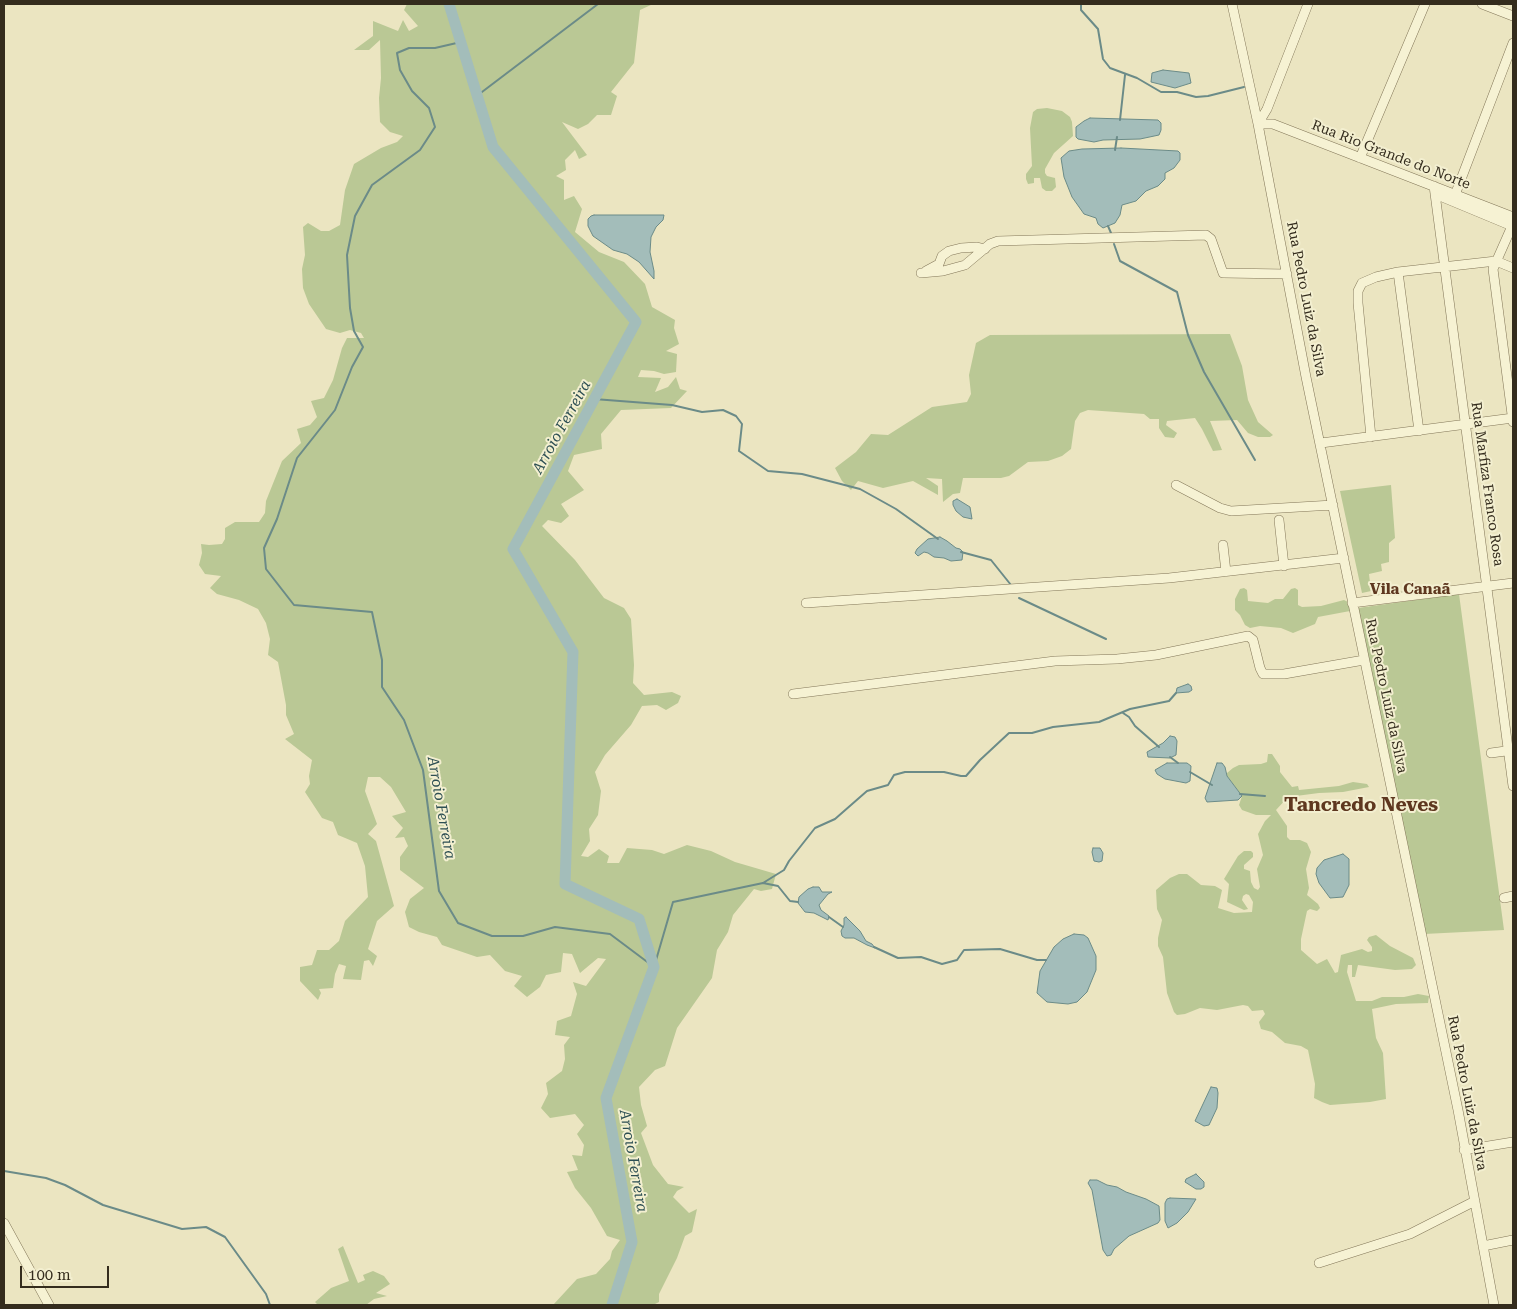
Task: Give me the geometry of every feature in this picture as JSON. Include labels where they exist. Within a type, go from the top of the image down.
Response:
[{"type":"street","name":"Rua Pedro Luiz da Silva","points":[[1232,4],[1258,124],[1306,377],[1321,443],[1352,603],[1430,974],[1494,1305]]},
{"type":"street","points":[[1258,124],[1267,109],[1308,4]]},
{"type":"street","points":[[1360,158],[1426,4]]},
{"type":"street","points":[[1482,4],[1513,16]]},
{"type":"street","points":[[1455,195],[1513,43]]},
{"type":"street","name":"Rua Rio Grande do Norte","points":[[1258,124],[1272,124],[1360,158],[1434,190],[1455,195],[1513,222]]},
{"type":"street","points":[[1321,443],[1513,420],[1493,269],[1513,222],[1434,190]]},
{"type":"street","name":"Rua Marfiza Franco Rosa","points":[[1434,190],[1511,750],[1513,786]]},
{"type":"street","points":[[985,249],[969,248],[949,251],[942,256],[939,264],[922,273],[943,271],[965,265],[985,249],[990,244],[998,241],[1206,235],[1211,239],[1223,273],[1287,274]]},
{"type":"street","points":[[1371,437],[1358,292],[1362,283],[1376,277],[1398,272],[1496,261],[1513,268]]},
{"type":"street","points":[[1398,272],[1419,431]]},
{"type":"street","points":[[1176,485],[1220,508],[1232,511],[1333,505]]},
{"type":"street","points":[[1279,520],[1284,566]]},
{"type":"street","points":[[1223,545],[1226,572]]},
{"type":"street","points":[[806,603],[1169,578],[1344,558]]},
{"type":"street","points":[[1352,603],[1513,582]]},
{"type":"street","points":[[793,694],[1055,661],[1117,659],[1156,655],[1248,636],[1253,640],[1263,674],[1284,674],[1364,660]]},
{"type":"street","points":[[1491,753],[1511,750]]},
{"type":"street","points":[[1464,1150],[1513,1144]]},
{"type":"street","points":[[1319,1263],[1410,1234],[1474,1201]]},
{"type":"street","points":[[4,1223],[49,1305]]},
{"type":"street","points":[[1484,1246],[1513,1240]]},
{"type":"green space","points":[[407,4],[653,4],[640,10],[634,63],[611,92],[617,96],[611,115],[597,115],[588,124],[578,129],[562,122],[587,155],[579,159],[575,150],[565,160],[566,170],[556,176],[564,180],[564,200],[574,196],[582,209],[575,232],[599,252],[624,262],[645,284],[652,307],[675,320],[674,328],[679,344],[666,351],[677,354],[676,372],[664,374],[641,370],[638,377],[661,378],[655,392],[668,387],[676,377],[680,389],[687,391],[671,408],[621,410],[601,434],[602,449],[574,455],[568,471],[584,490],[561,504],[569,516],[561,523],[548,520],[542,526],[575,560],[604,598],[624,608],[631,619],[634,665],[633,683],[644,695],[672,692],[681,696],[678,703],[666,710],[657,705],[642,706],[631,725],[605,755],[595,772],[601,791],[598,815],[589,829],[590,841],[581,856],[588,857],[599,849],[609,856],[607,863],[619,863],[627,848],[652,850],[664,854],[687,845],[711,851],[735,862],[776,874],[772,889],[761,891],[754,889],[733,915],[728,932],[717,950],[712,978],[677,1028],[665,1066],[655,1070],[639,1087],[641,1105],[647,1126],[641,1133],[653,1165],[668,1184],[684,1187],[677,1191],[673,1197],[689,1213],[697,1209],[692,1232],[685,1236],[677,1258],[659,1294],[659,1302],[653,1305],[553,1305],[577,1279],[596,1274],[610,1259],[612,1251],[620,1240],[607,1236],[591,1208],[575,1188],[567,1172],[578,1170],[572,1155],[582,1156],[584,1145],[577,1134],[584,1125],[575,1114],[550,1118],[541,1108],[548,1094],[546,1083],[562,1071],[565,1059],[564,1045],[570,1037],[555,1035],[557,1021],[571,1016],[577,994],[573,982],[586,986],[606,959],[598,958],[580,973],[572,954],[563,953],[561,972],[546,975],[540,987],[527,997],[514,986],[522,976],[505,971],[490,955],[477,957],[442,945],[437,937],[409,927],[405,912],[410,899],[424,888],[400,870],[400,857],[408,846],[404,837],[395,838],[403,828],[392,816],[406,812],[391,787],[380,777],[368,777],[365,791],[377,824],[368,834],[376,841],[394,906],[377,921],[368,949],[377,956],[373,966],[369,960],[364,961],[361,980],[343,979],[346,966],[339,964],[333,988],[319,989],[321,993],[318,1000],[300,981],[300,967],[312,965],[317,950],[329,950],[339,941],[345,921],[368,897],[365,866],[357,843],[338,835],[333,822],[322,818],[305,792],[310,784],[309,776],[312,760],[285,739],[294,734],[286,715],[278,662],[268,655],[270,639],[266,623],[258,609],[239,600],[217,594],[210,588],[221,576],[205,574],[199,565],[202,553],[201,544],[222,544],[225,539],[225,528],[235,522],[259,522],[265,513],[266,501],[282,461],[301,443],[297,429],[310,425],[317,417],[311,401],[324,398],[333,380],[342,348],[347,338],[364,338],[361,333],[350,330],[340,333],[326,329],[309,304],[303,288],[302,269],[305,255],[303,227],[308,223],[321,231],[329,231],[340,225],[345,190],[354,164],[381,148],[397,142],[403,136],[390,132],[380,122],[380,40],[369,50],[354,50],[373,36],[373,21],[398,31],[403,20],[409,31],[418,26],[404,10]]},
{"type":"green space","points":[[1047,108],[1062,111],[1070,117],[1073,136],[1054,153],[1045,169],[1047,176],[1055,178],[1056,187],[1052,191],[1046,191],[1042,188],[1040,178],[1034,178],[1034,183],[1028,184],[1026,179],[1026,174],[1032,166],[1030,128],[1033,112],[1037,109]]},
{"type":"green space","points":[[1230,334],[1242,366],[1248,400],[1258,422],[1273,435],[1270,437],[1258,437],[1248,433],[1237,420],[1210,421],[1222,450],[1213,451],[1195,418],[1167,421],[1166,425],[1177,433],[1174,438],[1165,437],[1159,428],[1159,419],[1150,419],[1144,414],[1088,410],[1080,413],[1075,421],[1071,449],[1062,456],[1048,461],[1028,462],[1009,476],[1001,478],[963,478],[960,493],[953,494],[943,502],[942,479],[926,478],[938,486],[938,495],[913,481],[883,488],[858,481],[851,490],[842,481],[835,468],[856,452],[871,434],[888,435],[932,407],[967,402],[971,394],[969,375],[976,343],[990,335]]},
{"type":"green space","points":[[1391,485],[1395,538],[1389,543],[1389,562],[1381,564],[1382,571],[1369,574],[1371,591],[1362,593],[1340,491]]},
{"type":"green space","points":[[1244,588],[1247,590],[1248,601],[1268,603],[1275,599],[1283,599],[1291,589],[1295,588],[1298,590],[1298,605],[1302,607],[1321,606],[1344,600],[1348,602],[1350,611],[1318,617],[1315,624],[1293,633],[1281,628],[1260,626],[1250,628],[1245,625],[1235,610],[1235,599],[1240,589]]},
{"type":"green space","points":[[1459,594],[1504,930],[1424,934],[1358,608]]},
{"type":"green space","points":[[1268,754],[1272,754],[1280,766],[1280,772],[1292,787],[1298,786],[1299,790],[1339,786],[1353,782],[1367,784],[1369,787],[1343,792],[1288,797],[1276,810],[1287,826],[1287,837],[1290,840],[1300,840],[1307,843],[1311,852],[1306,869],[1309,888],[1307,895],[1320,908],[1317,911],[1310,909],[1307,911],[1301,939],[1301,950],[1317,964],[1327,959],[1335,973],[1338,972],[1341,955],[1362,949],[1368,952],[1372,951],[1372,947],[1367,940],[1369,937],[1376,935],[1390,946],[1413,958],[1416,965],[1412,969],[1395,970],[1358,965],[1355,977],[1352,977],[1352,965],[1348,965],[1347,972],[1356,1001],[1372,1001],[1382,997],[1404,997],[1418,994],[1429,996],[1428,1003],[1396,1004],[1372,1009],[1376,1038],[1383,1053],[1386,1099],[1330,1105],[1322,1102],[1314,1098],[1315,1084],[1308,1050],[1301,1046],[1285,1043],[1272,1032],[1261,1029],[1259,1022],[1265,1014],[1263,1010],[1252,1011],[1248,1006],[1243,1005],[1217,1010],[1200,1008],[1177,1015],[1167,993],[1163,957],[1158,946],[1162,920],[1157,909],[1156,890],[1170,878],[1179,874],[1187,874],[1201,885],[1215,886],[1222,890],[1218,908],[1234,913],[1252,912],[1253,902],[1249,895],[1243,896],[1242,900],[1248,909],[1244,910],[1227,902],[1229,884],[1224,879],[1238,856],[1244,851],[1251,851],[1253,857],[1244,865],[1244,869],[1250,871],[1251,882],[1254,888],[1258,890],[1260,887],[1257,869],[1263,855],[1258,834],[1265,821],[1271,815],[1256,815],[1242,810],[1239,805],[1242,796],[1227,776],[1227,773],[1239,765],[1267,762]]},
{"type":"green space","points":[[343,1246],[358,1283],[365,1280],[363,1275],[373,1271],[384,1276],[390,1284],[376,1293],[387,1296],[374,1299],[366,1305],[318,1305],[315,1302],[331,1288],[349,1281],[338,1249]]},
{"type":"water","points":[[1163,70],[1189,73],[1191,83],[1175,88],[1151,82],[1152,73]]},
{"type":"water","points":[[1090,118],[1158,120],[1161,123],[1161,130],[1159,135],[1140,139],[1094,142],[1078,139],[1076,137],[1076,127]]},
{"type":"water","points":[[1121,148],[1178,151],[1180,153],[1180,160],[1174,168],[1165,173],[1165,179],[1158,186],[1146,191],[1136,201],[1122,205],[1120,215],[1115,223],[1103,228],[1098,224],[1096,218],[1084,214],[1072,197],[1064,177],[1061,158],[1069,151]]},
{"type":"water","points":[[594,215],[664,215],[663,220],[656,227],[651,237],[650,252],[654,279],[639,262],[627,254],[613,250],[593,236],[588,226],[588,219]]},
{"type":"water","points":[[957,499],[970,507],[972,519],[963,517],[956,511],[953,501]]},
{"type":"water","points":[[940,537],[963,552],[962,560],[951,561],[934,557],[924,552],[918,556],[915,553],[928,539]]},
{"type":"water","points":[[1188,684],[1192,690],[1176,693],[1177,688]]},
{"type":"water","points":[[1170,736],[1175,737],[1177,741],[1176,755],[1170,758],[1148,757],[1147,752],[1163,743]]},
{"type":"water","points":[[1167,763],[1187,763],[1191,766],[1190,781],[1186,783],[1165,779],[1157,774],[1155,770]]},
{"type":"water","points":[[1217,763],[1222,763],[1227,776],[1242,796],[1238,800],[1207,802],[1205,798]]},
{"type":"water","points":[[1093,848],[1100,848],[1103,853],[1102,861],[1094,861]]},
{"type":"water","points":[[1343,854],[1349,859],[1349,885],[1343,897],[1330,898],[1319,883],[1316,874],[1317,868],[1324,860]]},
{"type":"water","points":[[813,887],[819,887],[822,892],[832,892],[819,905],[821,910],[829,916],[828,920],[814,913],[805,912],[798,903],[799,897]]},
{"type":"water","points":[[846,917],[860,931],[866,941],[875,948],[854,938],[842,936],[841,931],[844,925],[844,918]]},
{"type":"water","points":[[1074,934],[1084,935],[1088,938],[1096,956],[1096,970],[1087,992],[1077,1002],[1068,1004],[1047,1002],[1037,993],[1040,971],[1054,947],[1063,939]]},
{"type":"water","points":[[1211,1087],[1217,1088],[1217,1108],[1209,1125],[1204,1126],[1195,1121]]},
{"type":"water","points":[[1196,1174],[1204,1182],[1204,1187],[1201,1189],[1196,1189],[1185,1182],[1186,1179]]},
{"type":"water","points":[[1090,1180],[1097,1180],[1117,1187],[1159,1206],[1160,1220],[1158,1223],[1129,1236],[1114,1249],[1111,1255],[1107,1256],[1103,1250],[1092,1190],[1088,1183]]},
{"type":"water","points":[[1170,1198],[1196,1199],[1188,1212],[1177,1223],[1168,1228],[1165,1221],[1165,1203]]},
{"type":"waterway","name":"Arroio Ferreira","points":[[449,4],[493,147],[636,322],[513,549],[573,652],[565,884],[639,919],[654,967],[606,1098],[632,1242],[612,1305]]},
{"type":"waterway","points":[[478,95],[598,4]]},
{"type":"waterway","points":[[1081,4],[1081,10],[1098,29],[1103,59],[1110,68],[1137,78],[1161,92],[1177,92],[1196,97],[1244,87]]},
{"type":"waterway","name":"Arroio Ferreira","points":[[461,42],[435,48],[409,48],[397,53],[400,70],[412,91],[429,108],[435,127],[420,150],[372,185],[355,216],[347,255],[350,308],[354,331],[363,347],[352,367],[335,410],[297,458],[277,519],[264,548],[266,569],[294,605],[372,612],[382,660],[382,687],[404,720],[423,770],[439,891],[458,923],[492,936],[523,936],[555,927],[610,934],[654,967],[673,902],[763,883],[784,870],[815,828],[835,819],[867,791],[888,785],[894,775],[905,772],[944,772],[966,776],[1009,733],[1032,733],[1053,727],[1099,722],[1130,709],[1169,701],[1176,693]]},
{"type":"waterway","points":[[1120,120],[1125,75]]},
{"type":"waterway","points":[[1115,150],[1117,137]]},
{"type":"waterway","points":[[1108,226],[1111,233]]},
{"type":"waterway","points":[[1114,244],[1120,261],[1177,292],[1188,335],[1204,372],[1255,460]]},
{"type":"waterway","points":[[594,399],[672,405],[702,412],[723,410],[736,416],[742,424],[739,451],[768,471],[802,474],[860,489],[896,509],[938,539]]},
{"type":"waterway","points":[[961,552],[991,560],[1011,585]]},
{"type":"waterway","points":[[1019,598],[1106,639]]},
{"type":"waterway","points":[[1123,713],[1159,747]]},
{"type":"waterway","points":[[1170,757],[1178,763]]},
{"type":"waterway","points":[[1190,772],[1212,785]]},
{"type":"waterway","points":[[1240,794],[1265,796]]},
{"type":"waterway","points":[[763,883],[778,886],[790,901],[798,902]]},
{"type":"waterway","points":[[829,917],[843,927]]},
{"type":"waterway","points":[[874,947],[898,958],[921,957],[942,964],[957,960],[964,950],[1000,949],[1037,960],[1046,960]]},
{"type":"waterway","points":[[4,1171],[46,1178],[65,1185],[103,1205],[182,1229],[206,1227],[225,1237],[266,1294],[270,1305]]},
{"type":"district","name":"Vila Canaã","points":[[1410,590]]},
{"type":"district","name":"Tancredo Neves","points":[[1361,805]]}]
